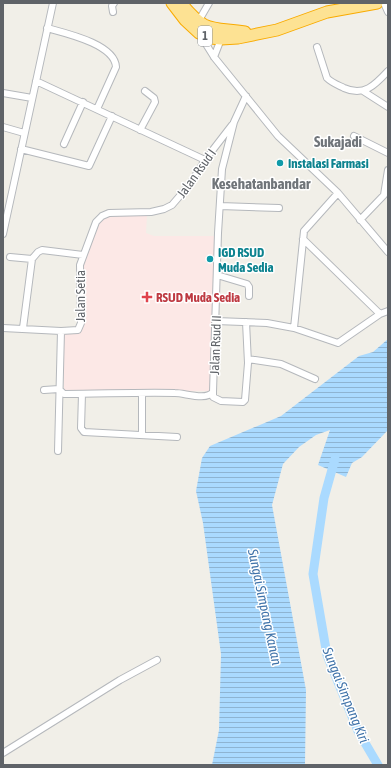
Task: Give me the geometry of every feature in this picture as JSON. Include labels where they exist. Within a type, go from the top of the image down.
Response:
[{"type":"highway","name":"1","points":[[172,3],[185,20],[198,27],[211,38],[221,39],[242,37],[285,28],[336,10],[377,3]]},
{"type":"highway","name":"1","points":[[181,3],[198,27],[251,34]]},
{"type":"street","points":[[3,234],[47,28],[54,3]]},
{"type":"street","points":[[113,12],[112,6],[114,3]]},
{"type":"street","points":[[208,3],[198,27],[214,56],[278,136],[338,193],[388,252]]},
{"type":"street","points":[[384,3],[388,12]]},
{"type":"street","points":[[47,28],[90,42],[102,48],[115,60],[114,71],[97,109]]},
{"type":"street","points":[[214,56],[221,39]]},
{"type":"street","points":[[317,47],[325,74],[329,80],[352,91],[363,91],[374,86],[388,71]]},
{"type":"street","points":[[36,81],[205,160]]},
{"type":"street","points":[[140,130],[155,102],[154,98],[144,91]]},
{"type":"street","points":[[363,91],[388,106]]},
{"type":"street","points":[[3,93],[32,98]]},
{"type":"street","name":"Jalan Rsud II","points":[[44,390],[59,389],[64,394],[175,393],[204,396],[210,395],[213,392],[223,162],[234,122],[246,96]]},
{"type":"street","points":[[64,144],[83,102]]},
{"type":"street","points":[[21,150],[88,167],[112,116]]},
{"type":"street","name":"Jalan Rsud I","points":[[151,212],[164,209],[177,200],[234,122]]},
{"type":"street","points":[[3,127],[24,133]]},
{"type":"street","points":[[354,136],[388,153]]},
{"type":"street","points":[[360,220],[386,196],[388,170]]},
{"type":"street","points":[[294,328],[305,229],[338,193]]},
{"type":"street","points":[[220,206],[279,208]]},
{"type":"street","name":"Jalan Setia","points":[[3,328],[77,331],[80,328],[80,265],[92,229],[102,216],[113,213],[151,212]]},
{"type":"street","points":[[304,239],[380,314]]},
{"type":"street","points":[[23,328],[32,259],[39,251],[42,250],[83,255]]},
{"type":"street","points":[[10,257],[32,259]]},
{"type":"street","points":[[217,275],[248,284],[249,296]]},
{"type":"street","points":[[216,321],[267,323],[294,328],[338,343],[380,314],[388,312]]},
{"type":"street","points":[[213,392],[213,397],[218,400],[244,401],[248,359],[246,322]]},
{"type":"street","points":[[58,451],[61,331]]},
{"type":"street","points":[[248,359],[281,364],[315,379]]},
{"type":"street","points":[[142,393],[142,435]]},
{"type":"street","points":[[82,394],[81,428],[84,432],[177,437]]},
{"type":"street","points":[[3,753],[120,680],[157,660]]},
{"type":"shaded area","name":"RSUD Muda Sedia","points":[[147,215],[146,233],[154,236],[214,236],[210,391],[64,392],[63,333],[82,331],[82,264],[98,222],[106,216]]},
{"type":"water","name":"Sungai Simpang Kanan","points":[[388,339],[388,430],[362,457],[352,463],[346,477],[318,465],[330,430],[316,435],[299,447],[283,464],[272,505],[306,690],[305,765],[212,765],[219,730],[221,654],[203,523],[196,491],[202,458],[210,446],[281,416],[359,356],[373,352]]},
{"type":"waterway","name":"Sungai Simpang Kiri","points":[[335,459],[324,498],[313,574],[327,655],[358,731],[378,765]]},
{"type":"place","name":"Instalasi Farmasi","points":[[280,163]]},
{"type":"place","name":"IGD RSUD Muda Sedia","points":[[210,259]]},
{"type":"place","name":"RSUD Muda Sedia","points":[[147,297]]},
{"type":"district","name":"Sukajadi","points":[[338,142]]},
{"type":"district","name":"Kesehatanbandar","points":[[261,184]]}]
